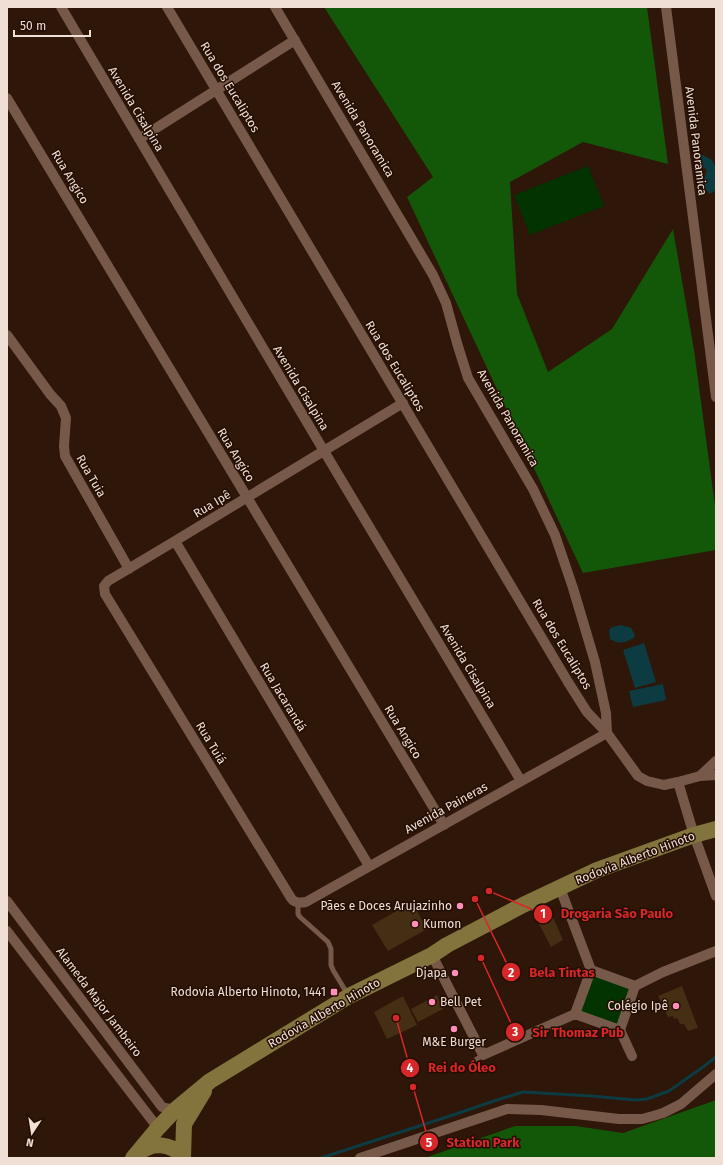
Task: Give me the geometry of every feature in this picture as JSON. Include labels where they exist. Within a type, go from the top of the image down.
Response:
[{"type":"main road","name":"Rodovia Alberto Hinoto","points":[[134,1157],[175,1110],[210,1081],[349,996],[432,955],[447,945],[523,905],[597,870],[694,835],[716,829]]},
{"type":"main road","points":[[183,1157],[184,1124],[210,1081]]},
{"type":"main road","points":[[175,1110],[184,1124]]},
{"type":"main road","points":[[134,1157],[146,1148],[159,1145],[172,1148],[183,1157]]},
{"type":"street","name":"Avenida Cisalpina","points":[[60,7],[521,781]]},
{"type":"street","name":"Rua dos Eucaliptos","points":[[167,7],[568,682],[587,712],[607,733]]},
{"type":"street","name":"Avenida Panoramica","points":[[275,7],[434,275],[446,303],[468,378],[534,489],[555,535],[573,588],[594,662],[606,713],[607,733]]},
{"type":"street","name":"Avenida Panoramica","points":[[666,7],[716,396]]},
{"type":"street","points":[[138,139],[295,40]]},
{"type":"street","name":"Rua Angico","points":[[7,98],[444,824]]},
{"type":"street","name":"Rua Tuia","points":[[7,335],[50,394],[61,406],[66,418],[64,446],[65,456],[129,569]]},
{"type":"street","name":"Rua Ipê","points":[[105,594],[104,586],[108,581],[175,542],[402,403]]},
{"type":"street","name":"Rua Jacarandá","points":[[175,542],[369,866]]},
{"type":"street","name":"Rua Tuiá","points":[[105,594],[292,900],[298,902]]},
{"type":"street","points":[[607,733],[638,776],[647,782],[664,785],[700,776],[716,775]]},
{"type":"street","name":"Avenida Paineras","points":[[298,902],[306,902],[607,733]]},
{"type":"street","points":[[700,776],[716,761]]},
{"type":"street","points":[[678,782],[694,835],[716,896]]},
{"type":"street","points":[[560,888],[591,970],[575,1014]]},
{"type":"street","name":"Alameda Major Jambeiro","points":[[7,901],[162,1107],[175,1110]]},
{"type":"street","points":[[7,930],[158,1128]]},
{"type":"street","points":[[632,1056],[620,1030],[635,986],[663,972],[716,951]]},
{"type":"street","points":[[432,955],[483,1055],[575,1014],[620,1030]]},
{"type":"street","points":[[591,970],[635,986]]},
{"type":"street","points":[[111,1067],[124,1058]]},
{"type":"street","points":[[360,1158],[507,1109],[541,1110],[619,1120],[642,1119],[663,1113],[681,1104],[716,1074]]},
{"type":"lane","points":[[298,902],[298,914],[300,917],[328,942],[331,949],[331,965],[349,996]]},
{"type":"lane","points":[[472,1062],[483,1055]]},
{"type":"green space","points":[[324,7],[647,7],[668,164],[583,142],[510,182],[517,294],[548,372],[612,329],[673,229],[694,350],[716,513],[716,550],[583,573],[407,197],[433,177]]},
{"type":"green space","points":[[588,166],[604,206],[530,235],[514,195]]},
{"type":"green space","points":[[593,974],[631,988],[618,1026],[579,1012]]},
{"type":"green space","points":[[716,1100],[716,1158],[425,1158],[515,1126],[576,1126],[623,1133]]},
{"type":"water","points":[[699,153],[712,160],[715,166],[716,190],[710,194],[705,189],[704,179],[707,170],[697,163]]},
{"type":"water","points":[[621,625],[631,628],[635,635],[634,638],[622,643],[610,639],[609,630],[612,627]]},
{"type":"water","points":[[644,643],[656,682],[635,688],[623,650]]},
{"type":"water","points":[[663,684],[666,700],[633,707],[629,691]]},
{"type":"building","points":[[412,902],[427,929],[388,951],[372,925]]},
{"type":"building","points":[[553,917],[563,940],[551,947],[539,924]]},
{"type":"building","name":"Colégio Ipê","points":[[682,986],[698,1028],[688,1031],[684,1024],[680,1024],[677,1018],[674,1019],[673,1016],[668,1017],[658,996]]},
{"type":"building","name":"Bell Pet","points":[[437,995],[443,1009],[418,1022],[411,1009]]},
{"type":"building","points":[[403,996],[417,1025],[387,1039],[374,1012]]},
{"type":"waterway","points":[[321,1158],[523,1092],[635,1100],[647,1099],[669,1091],[716,1057]]},
{"type":"place","name":"Drogaria São Paulo","points":[[489,891]]},
{"type":"place","name":"Bela Tintas","points":[[475,899]]},
{"type":"place","name":"Pães e Doces Arujazinho","points":[[460,906]]},
{"type":"place","name":"Kumon","points":[[415,924]]},
{"type":"place","name":"Sir Thomaz Pub","points":[[481,958]]},
{"type":"place","name":"Djapa","points":[[455,973]]},
{"type":"place","name":"Rodovia Alberto Hinoto, 1441","points":[[334,992]]},
{"type":"place","name":"Bell Pet","points":[[432,1002]]},
{"type":"place","name":"Colégio Ipê","points":[[676,1006]]},
{"type":"place","name":"Rei do Óleo","points":[[396,1018]]},
{"type":"place","name":"M&E Burger","points":[[454,1029]]},
{"type":"place","name":"Station Park","points":[[413,1087]]}]
